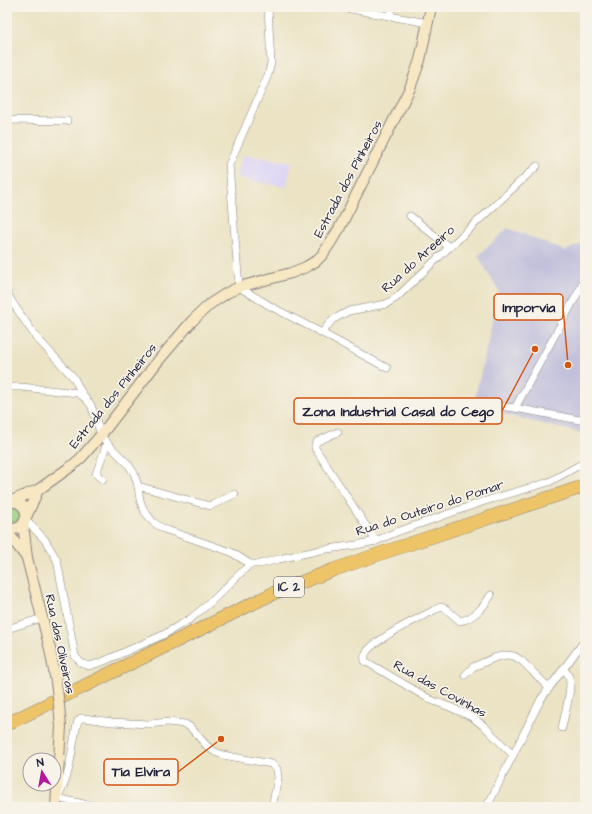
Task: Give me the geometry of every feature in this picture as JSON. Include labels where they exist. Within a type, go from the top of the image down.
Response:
[{"type":"highway","name":"IC 2","points":[[7,724],[230,614],[287,588],[379,554],[585,486]]},
{"type":"highway","name":"IC 2","points":[[7,732],[225,625],[307,588],[373,564],[585,495]]},
{"type":"main road","name":"Estrada dos Pinheiros","points":[[9,502],[38,490],[73,465],[104,439],[158,361],[192,321],[219,298],[239,287],[299,270],[316,261],[323,254],[339,229],[410,88],[420,60],[431,7]]},
{"type":"main road","name":"Estrada dos Pinheiros","points":[[25,520],[38,490]]},
{"type":"main road","points":[[7,529],[19,528],[25,520],[23,506],[20,503],[9,502]]},
{"type":"main road","name":"Rua das Oliveiras","points":[[25,520],[27,558],[54,665],[60,705],[61,727],[57,803]]},
{"type":"main road","points":[[7,529],[27,558]]},
{"type":"street","points":[[268,7],[271,63],[268,76],[229,165],[239,287],[270,306],[387,368]]},
{"type":"street","points":[[340,7],[428,23]]},
{"type":"street","points":[[390,16],[392,7]]},
{"type":"street","points":[[7,120],[68,121]]},
{"type":"street","name":"Rua do Areeiro","points":[[322,333],[332,320],[349,311],[386,304],[396,298],[537,166]]},
{"type":"street","points":[[410,216],[449,247]]},
{"type":"street","points":[[515,408],[585,280]]},
{"type":"street","points":[[7,293],[36,337],[74,378],[80,390],[91,405],[104,439],[128,464],[134,473],[142,506],[153,522],[164,529],[231,552],[250,564],[212,601],[190,619],[162,635],[90,666],[81,664],[74,656],[57,560],[45,540],[25,520]]},
{"type":"street","points":[[7,387],[21,386],[78,393],[86,399]]},
{"type":"street","points":[[475,403],[515,408],[585,421]]},
{"type":"street","points":[[338,432],[318,441],[315,444],[315,448],[376,541]]},
{"type":"street","points":[[103,480],[96,474],[104,439]]},
{"type":"street","name":"Rua do Outeiro do Pomar","points":[[250,564],[260,564],[314,551],[376,541],[394,533],[482,502],[549,482],[585,462]]},
{"type":"street","points":[[138,490],[210,506],[235,494]]},
{"type":"street","name":"Rua das Covinhas","points":[[491,595],[480,610],[465,620],[460,621],[446,609],[441,607],[418,618],[369,648],[365,655],[365,661],[431,700],[472,717],[513,755]]},
{"type":"street","points":[[7,629],[42,618]]},
{"type":"street","points":[[485,807],[490,801],[541,699],[585,640]]},
{"type":"street","points":[[465,675],[472,666],[506,655],[514,656],[522,661],[549,688]]},
{"type":"street","points":[[562,728],[571,683],[569,676],[564,670]]},
{"type":"street","points":[[97,807],[57,803],[67,778],[78,721],[81,718],[122,723],[149,724],[168,722],[185,724],[190,727],[207,746],[215,752],[223,755],[272,764],[277,769],[278,778],[272,807]]},
{"type":"shaded area","points":[[243,155],[292,162],[286,187],[236,178]]},
{"type":"shaded area","points":[[508,228],[565,251],[585,242],[585,434],[473,407],[499,291],[478,256]]},
{"type":"green space","points":[[11,506],[16,507],[20,513],[19,520],[16,522],[7,521],[7,508]]},
{"type":"place","name":"Zona Industrial Casal do Cego","points":[[535,349]]},
{"type":"place","name":"Imporvia","points":[[568,365]]},
{"type":"place","name":"Tia Elvira","points":[[221,739]]}]
